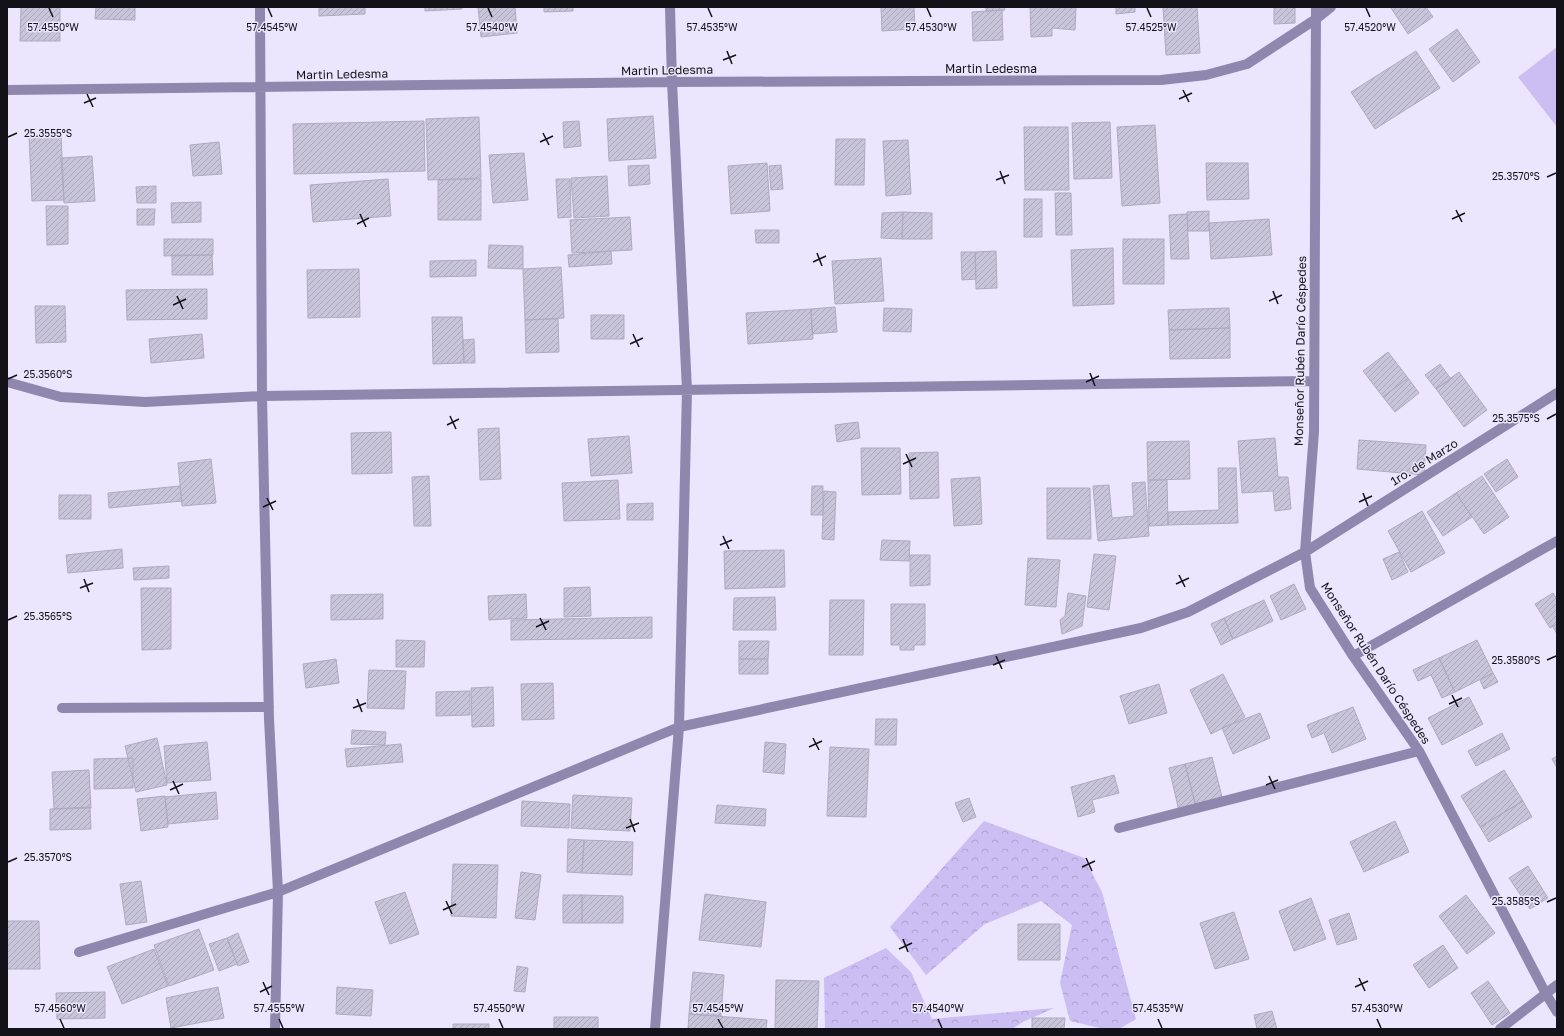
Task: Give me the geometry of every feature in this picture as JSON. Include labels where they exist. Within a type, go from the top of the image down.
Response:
[{"type":"street","points":[[260,7],[262,396],[269,707],[278,892],[275,1029]]},
{"type":"street","points":[[655,1029],[679,726],[687,390],[672,82],[670,7]]},
{"type":"street","name":"Monseñor Rubén Darío Céspedes","points":[[1316,7],[1313,381],[1314,432],[1305,552],[1310,588],[1353,656],[1419,751],[1546,994],[1557,1012]]},
{"type":"street","name":"Martin Ledesma","points":[[7,90],[672,82],[1168,79],[1206,75],[1247,64],[1331,7]]},
{"type":"street","points":[[7,382],[61,397],[145,402],[262,396],[1313,381]]},
{"type":"street","name":"1ro. de Marzo","points":[[79,952],[278,892],[679,726],[1141,628],[1188,612],[1305,552],[1557,393]]},
{"type":"street","points":[[1353,656],[1557,541]]},
{"type":"street","points":[[62,708],[269,707]]},
{"type":"street","points":[[1119,828],[1419,751]]},
{"type":"street","points":[[1500,1029],[1557,985]]},
{"type":"green space","points":[[1557,47],[1557,127],[1518,77]]},
{"type":"green space","points":[[984,821],[1084,858],[1102,892],[1136,1019],[1119,1029],[1104,1029],[1070,1021],[1060,983],[1072,925],[1041,901],[985,924],[926,975],[890,927]]},
{"type":"green space","points":[[886,948],[911,972],[932,1019],[1054,1008],[1023,1022],[1012,1029],[825,1029],[824,978]]},
{"type":"building","points":[[21,7],[60,7],[60,41],[20,41]]},
{"type":"building","points":[[96,7],[135,7],[135,20],[95,19]]},
{"type":"building","points":[[319,7],[365,7],[365,14],[319,16]]},
{"type":"building","points":[[425,7],[462,7],[462,9],[425,11]]},
{"type":"building","points":[[478,7],[515,7],[517,33],[481,37]]},
{"type":"building","points":[[544,7],[573,7],[573,11],[544,12]]},
{"type":"building","points":[[881,7],[914,7],[915,29],[882,31]]},
{"type":"building","points":[[986,7],[1004,7],[1005,10],[986,11]]},
{"type":"building","points":[[1030,7],[1076,7],[1075,30],[1052,28],[1052,36],[1031,37]]},
{"type":"building","points":[[1116,7],[1135,7],[1135,12],[1116,14]]},
{"type":"building","points":[[1163,7],[1197,7],[1200,53],[1166,55]]},
{"type":"building","points":[[1274,7],[1295,7],[1295,23],[1274,24]]},
{"type":"building","points":[[1426,7],[1433,17],[1408,34],[1391,8]]},
{"type":"building","points":[[1002,10],[1003,40],[973,41],[972,12]]},
{"type":"building","points":[[1457,29],[1480,62],[1453,82],[1429,49]]},
{"type":"building","points":[[1416,51],[1440,88],[1375,129],[1351,92]]},
{"type":"building","points":[[653,116],[656,158],[609,161],[607,119]]},
{"type":"building","points":[[479,117],[481,178],[428,180],[426,119]]},
{"type":"building","points":[[424,121],[425,171],[294,174],[293,124]]},
{"type":"building","points":[[579,121],[581,146],[564,148],[563,122]]},
{"type":"building","points":[[1110,122],[1112,178],[1074,179],[1072,123]]},
{"type":"building","points":[[1155,125],[1160,203],[1122,206],[1117,127]]},
{"type":"building","points":[[1024,127],[1068,127],[1069,190],[1025,190]]},
{"type":"building","points":[[61,134],[64,200],[32,201],[29,136]]},
{"type":"building","points":[[836,139],[865,139],[864,185],[835,185]]},
{"type":"building","points":[[908,140],[911,194],[886,196],[883,141]]},
{"type":"building","points":[[219,142],[222,174],[193,176],[190,145]]},
{"type":"building","points":[[524,153],[528,200],[493,203],[489,155]]},
{"type":"building","points":[[92,156],[95,201],[64,203],[61,158]]},
{"type":"building","points":[[767,163],[770,211],[731,214],[728,166]]},
{"type":"building","points":[[1206,163],[1248,163],[1249,199],[1207,200]]},
{"type":"building","points":[[649,165],[650,184],[629,186],[628,166]]},
{"type":"building","points":[[781,165],[783,189],[771,190],[769,166]]},
{"type":"building","points":[[607,176],[609,216],[574,218],[571,178]]},
{"type":"building","points":[[388,179],[391,216],[313,222],[310,185]]},
{"type":"building","points":[[481,179],[481,220],[438,220],[438,180]]},
{"type":"building","points":[[556,179],[570,179],[571,217],[558,218]]},
{"type":"building","points":[[156,186],[156,203],[137,203],[136,187]]},
{"type":"building","points":[[1055,193],[1071,193],[1072,235],[1056,235]]},
{"type":"building","points":[[1024,199],[1042,199],[1042,237],[1024,237]]},
{"type":"building","points":[[201,202],[201,222],[172,223],[171,203]]},
{"type":"building","points":[[46,206],[68,206],[68,244],[47,245]]},
{"type":"building","points":[[137,209],[155,209],[154,225],[137,225]]},
{"type":"building","points":[[1209,211],[1209,231],[1188,231],[1187,212]]},
{"type":"building","points":[[903,212],[932,213],[932,239],[902,239]]},
{"type":"building","points":[[903,212],[902,239],[881,238],[882,213]]},
{"type":"building","points":[[1187,214],[1189,259],[1171,259],[1169,215]]},
{"type":"building","points":[[630,217],[632,250],[572,253],[570,220]]},
{"type":"building","points":[[1269,219],[1272,255],[1211,259],[1209,223]]},
{"type":"building","points":[[755,230],[779,230],[779,243],[756,243]]},
{"type":"building","points":[[164,239],[213,239],[213,255],[164,256]]},
{"type":"building","points":[[1123,239],[1164,239],[1164,284],[1123,284]]},
{"type":"building","points":[[489,245],[523,246],[523,269],[488,268]]},
{"type":"building","points":[[1113,248],[1114,304],[1073,306],[1071,250]]},
{"type":"building","points":[[611,251],[612,264],[569,267],[568,255]]},
{"type":"building","points":[[996,251],[997,288],[976,289],[975,252]]},
{"type":"building","points":[[961,252],[975,252],[976,279],[962,280]]},
{"type":"building","points":[[172,255],[212,255],[213,275],[172,275]]},
{"type":"building","points":[[881,258],[884,301],[835,304],[832,261]]},
{"type":"building","points":[[476,260],[476,276],[430,277],[430,261]]},
{"type":"building","points":[[561,267],[564,318],[525,320],[523,269]]},
{"type":"building","points":[[359,269],[360,317],[308,318],[307,270]]},
{"type":"building","points":[[207,289],[207,319],[127,320],[126,290]]},
{"type":"building","points":[[35,306],[65,306],[66,342],[36,343]]},
{"type":"building","points":[[835,307],[837,332],[812,334],[811,309]]},
{"type":"building","points":[[884,308],[912,309],[911,332],[883,331]]},
{"type":"building","points":[[1229,308],[1230,328],[1169,330],[1168,310]]},
{"type":"building","points":[[811,309],[813,339],[748,344],[746,313]]},
{"type":"building","points":[[591,315],[624,315],[624,339],[591,339]]},
{"type":"building","points":[[432,317],[462,317],[464,363],[433,364]]},
{"type":"building","points":[[558,319],[559,352],[526,353],[525,320]]},
{"type":"building","points":[[1230,328],[1230,358],[1170,359],[1169,330]]},
{"type":"building","points":[[202,334],[204,358],[151,363],[149,339]]},
{"type":"building","points":[[474,339],[475,363],[464,363],[463,340]]},
{"type":"building","points":[[1388,352],[1408,378],[1383,397],[1363,371]]},
{"type":"building","points":[[1440,364],[1451,379],[1436,389],[1425,375]]},
{"type":"building","points":[[1459,372],[1487,410],[1464,427],[1436,389]]},
{"type":"building","points":[[1408,378],[1419,393],[1395,412],[1383,397]]},
{"type":"building","points":[[858,422],[860,438],[837,442],[835,425]]},
{"type":"building","points":[[499,428],[501,479],[480,480],[478,429]]},
{"type":"building","points":[[391,432],[392,473],[352,474],[351,433]]},
{"type":"building","points":[[629,436],[632,473],[591,476],[588,439]]},
{"type":"building","points":[[1275,438],[1278,477],[1288,477],[1291,509],[1275,511],[1273,491],[1242,493],[1238,441]]},
{"type":"building","points":[[1359,440],[1426,445],[1424,475],[1357,469]]},
{"type":"building","points":[[1189,441],[1190,479],[1148,480],[1147,442]]},
{"type":"building","points":[[861,448],[900,448],[901,494],[862,495]]},
{"type":"building","points":[[938,452],[939,498],[910,499],[909,453]]},
{"type":"building","points":[[211,459],[216,503],[182,506],[178,463]]},
{"type":"building","points":[[1507,459],[1518,477],[1496,492],[1484,474]]},
{"type":"building","points":[[1218,468],[1236,468],[1238,523],[1168,525],[1168,512],[1219,510]]},
{"type":"building","points":[[429,476],[431,526],[414,526],[412,477]]},
{"type":"building","points":[[1482,476],[1509,517],[1484,534],[1456,493]]},
{"type":"building","points":[[980,477],[982,524],[954,526],[951,479]]},
{"type":"building","points":[[618,480],[620,519],[564,521],[562,483]]},
{"type":"building","points":[[1148,480],[1167,480],[1168,525],[1149,526]]},
{"type":"building","points":[[1145,482],[1149,536],[1098,541],[1093,486],[1109,485],[1112,518],[1134,516],[1132,483]]},
{"type":"building","points":[[180,486],[182,501],[109,508],[108,493]]},
{"type":"building","points":[[812,486],[823,486],[823,515],[811,515]]},
{"type":"building","points":[[1047,488],[1090,488],[1091,539],[1047,539]]},
{"type":"building","points":[[824,491],[836,492],[834,540],[822,539]]},
{"type":"building","points":[[1456,493],[1472,517],[1443,536],[1427,512]]},
{"type":"building","points":[[59,495],[91,495],[91,519],[59,519]]},
{"type":"building","points":[[653,503],[653,520],[627,520],[627,504]]},
{"type":"building","points":[[1422,511],[1445,553],[1411,572],[1388,531]]},
{"type":"building","points":[[882,540],[910,541],[909,561],[880,560]]},
{"type":"building","points":[[122,549],[123,568],[68,573],[66,555]]},
{"type":"building","points":[[784,550],[785,587],[725,589],[724,551]]},
{"type":"building","points":[[1399,552],[1408,572],[1392,580],[1383,559]]},
{"type":"building","points":[[1094,554],[1116,556],[1109,610],[1087,607]]},
{"type":"building","points":[[910,555],[930,555],[930,585],[910,586]]},
{"type":"building","points":[[1028,558],[1060,560],[1056,607],[1025,605]]},
{"type":"building","points":[[169,566],[169,578],[134,580],[133,568]]},
{"type":"building","points":[[1294,584],[1306,609],[1281,620],[1270,596]]},
{"type":"building","points":[[590,587],[591,616],[564,617],[564,588]]},
{"type":"building","points":[[141,588],[171,588],[171,649],[142,650]]},
{"type":"building","points":[[1068,593],[1086,596],[1082,626],[1062,634],[1060,620],[1065,616]]},
{"type":"building","points":[[1553,593],[1557,599],[1557,624],[1550,628],[1535,604]]},
{"type":"building","points":[[383,594],[383,619],[331,620],[331,595]]},
{"type":"building","points":[[526,594],[527,618],[489,620],[488,596]]},
{"type":"building","points":[[775,597],[776,630],[733,630],[734,598]]},
{"type":"building","points":[[830,600],[864,600],[863,655],[829,655]]},
{"type":"building","points":[[1264,600],[1273,621],[1233,639],[1224,618]]},
{"type":"building","points":[[891,604],[925,604],[925,645],[914,645],[914,650],[900,650],[900,645],[891,645]]},
{"type":"building","points":[[652,617],[652,638],[511,640],[511,620]]},
{"type":"building","points":[[1224,618],[1233,639],[1221,645],[1211,624]]},
{"type":"building","points":[[1557,624],[1557,634],[1553,627]]},
{"type":"building","points":[[396,640],[425,641],[424,667],[396,667]]},
{"type":"building","points":[[1477,640],[1493,673],[1455,692],[1439,658]]},
{"type":"building","points":[[739,641],[769,641],[768,659],[739,659]]},
{"type":"building","points":[[1439,658],[1455,692],[1442,698],[1431,675],[1418,681],[1413,670]]},
{"type":"building","points":[[336,659],[339,683],[306,688],[303,664]]},
{"type":"building","points":[[739,659],[768,659],[768,674],[739,674]]},
{"type":"building","points":[[369,670],[406,671],[404,709],[367,708]]},
{"type":"building","points":[[1493,673],[1498,682],[1484,689],[1480,680]]},
{"type":"building","points":[[1223,674],[1245,717],[1211,734],[1190,690]]},
{"type":"building","points":[[553,683],[554,719],[522,720],[521,684]]},
{"type":"building","points":[[1159,684],[1167,713],[1129,724],[1120,696]]},
{"type":"building","points":[[493,687],[494,726],[472,727],[471,688]]},
{"type":"building","points":[[470,691],[470,715],[436,716],[436,692]]},
{"type":"building","points":[[1469,697],[1483,724],[1442,745],[1428,718]]},
{"type":"building","points":[[1353,707],[1366,739],[1332,753],[1324,733],[1312,738],[1307,725]]},
{"type":"building","points":[[1260,713],[1270,738],[1233,754],[1222,728]]},
{"type":"building","points":[[876,719],[897,719],[896,745],[875,745]]},
{"type":"building","points":[[352,730],[386,732],[385,745],[351,744]]},
{"type":"building","points":[[1502,733],[1510,749],[1476,766],[1468,751]]},
{"type":"building","points":[[157,738],[167,785],[136,792],[125,746]]},
{"type":"building","points":[[207,742],[211,780],[167,783],[164,746]]},
{"type":"building","points":[[765,742],[786,744],[784,774],[763,772]]},
{"type":"building","points":[[401,744],[403,762],[347,767],[345,749]]},
{"type":"building","points":[[830,747],[869,749],[866,817],[827,816]]},
{"type":"building","points":[[1557,756],[1557,768],[1552,759]]},
{"type":"building","points":[[1212,757],[1223,801],[1196,807],[1185,764]]},
{"type":"building","points":[[133,758],[133,788],[94,789],[94,759]]},
{"type":"building","points":[[1185,764],[1196,807],[1179,811],[1169,768]]},
{"type":"building","points":[[89,770],[91,808],[54,809],[52,772]]},
{"type":"building","points":[[1504,770],[1523,801],[1480,827],[1461,796]]},
{"type":"building","points":[[1114,775],[1119,793],[1092,800],[1095,812],[1078,817],[1071,787]]},
{"type":"building","points":[[216,792],[218,819],[168,824],[165,797]]},
{"type":"building","points":[[573,795],[632,798],[630,831],[571,828]]},
{"type":"building","points":[[165,796],[168,827],[141,831],[137,799]]},
{"type":"building","points":[[969,798],[976,817],[963,822],[955,803]]},
{"type":"building","points":[[522,801],[570,804],[569,828],[521,826]]},
{"type":"building","points":[[1523,801],[1532,817],[1489,842],[1480,827]]},
{"type":"building","points":[[717,805],[766,809],[765,826],[715,823]]},
{"type":"building","points":[[90,807],[91,829],[50,830],[50,809]]},
{"type":"building","points":[[1395,821],[1409,852],[1364,872],[1350,842]]},
{"type":"building","points":[[568,839],[584,840],[582,873],[567,872]]},
{"type":"building","points":[[584,840],[633,842],[632,875],[582,873]]},
{"type":"building","points":[[453,864],[498,865],[496,918],[451,916]]},
{"type":"building","points":[[1528,866],[1548,898],[1530,909],[1509,878]]},
{"type":"building","points":[[521,872],[541,875],[535,920],[515,918]]},
{"type":"building","points":[[141,881],[147,922],[126,925],[120,884]]},
{"type":"building","points":[[405,892],[419,934],[390,944],[375,902]]},
{"type":"building","points":[[705,894],[766,902],[761,947],[699,940]]},
{"type":"building","points":[[563,895],[582,895],[582,923],[563,923]]},
{"type":"building","points":[[582,895],[623,896],[623,923],[582,923]]},
{"type":"building","points":[[1466,895],[1495,933],[1467,954],[1439,916]]},
{"type":"building","points":[[1311,898],[1326,939],[1294,951],[1279,911]]},
{"type":"building","points":[[1234,912],[1249,959],[1215,969],[1200,923]]},
{"type":"building","points":[[1349,913],[1357,939],[1337,945],[1329,920]]},
{"type":"building","points":[[7,921],[39,921],[40,969],[7,969]]},
{"type":"building","points":[[1018,924],[1060,924],[1060,960],[1018,960]]},
{"type":"building","points":[[199,929],[214,970],[169,986],[154,945]]},
{"type":"building","points":[[238,933],[249,962],[238,966],[227,938]]},
{"type":"building","points":[[227,938],[237,964],[219,971],[209,944]]},
{"type":"building","points":[[1443,945],[1458,968],[1429,988],[1413,965]]},
{"type":"building","points":[[154,949],[168,986],[122,1004],[107,967]]},
{"type":"building","points":[[517,966],[528,968],[525,992],[514,991]]},
{"type":"building","points":[[693,972],[724,975],[721,1016],[689,1014]]},
{"type":"building","points":[[776,980],[819,981],[817,1029],[775,1029]]},
{"type":"building","points":[[1488,981],[1510,1013],[1492,1025],[1471,993]]},
{"type":"building","points":[[218,987],[224,1018],[171,1028],[166,998]]},
{"type":"building","points":[[337,987],[373,990],[371,1016],[336,1014]]},
{"type":"building","points":[[105,992],[105,1018],[57,1019],[56,993]]},
{"type":"building","points":[[1272,1011],[1277,1029],[1257,1029],[1254,1015]]},
{"type":"building","points":[[689,1014],[767,1020],[766,1029],[688,1029]]},
{"type":"building","points":[[554,1017],[598,1017],[598,1029],[554,1029]]},
{"type":"building","points":[[1032,1018],[1065,1018],[1064,1029],[1032,1029]]},
{"type":"building","points":[[453,1024],[489,1024],[489,1029],[453,1029]]}]
